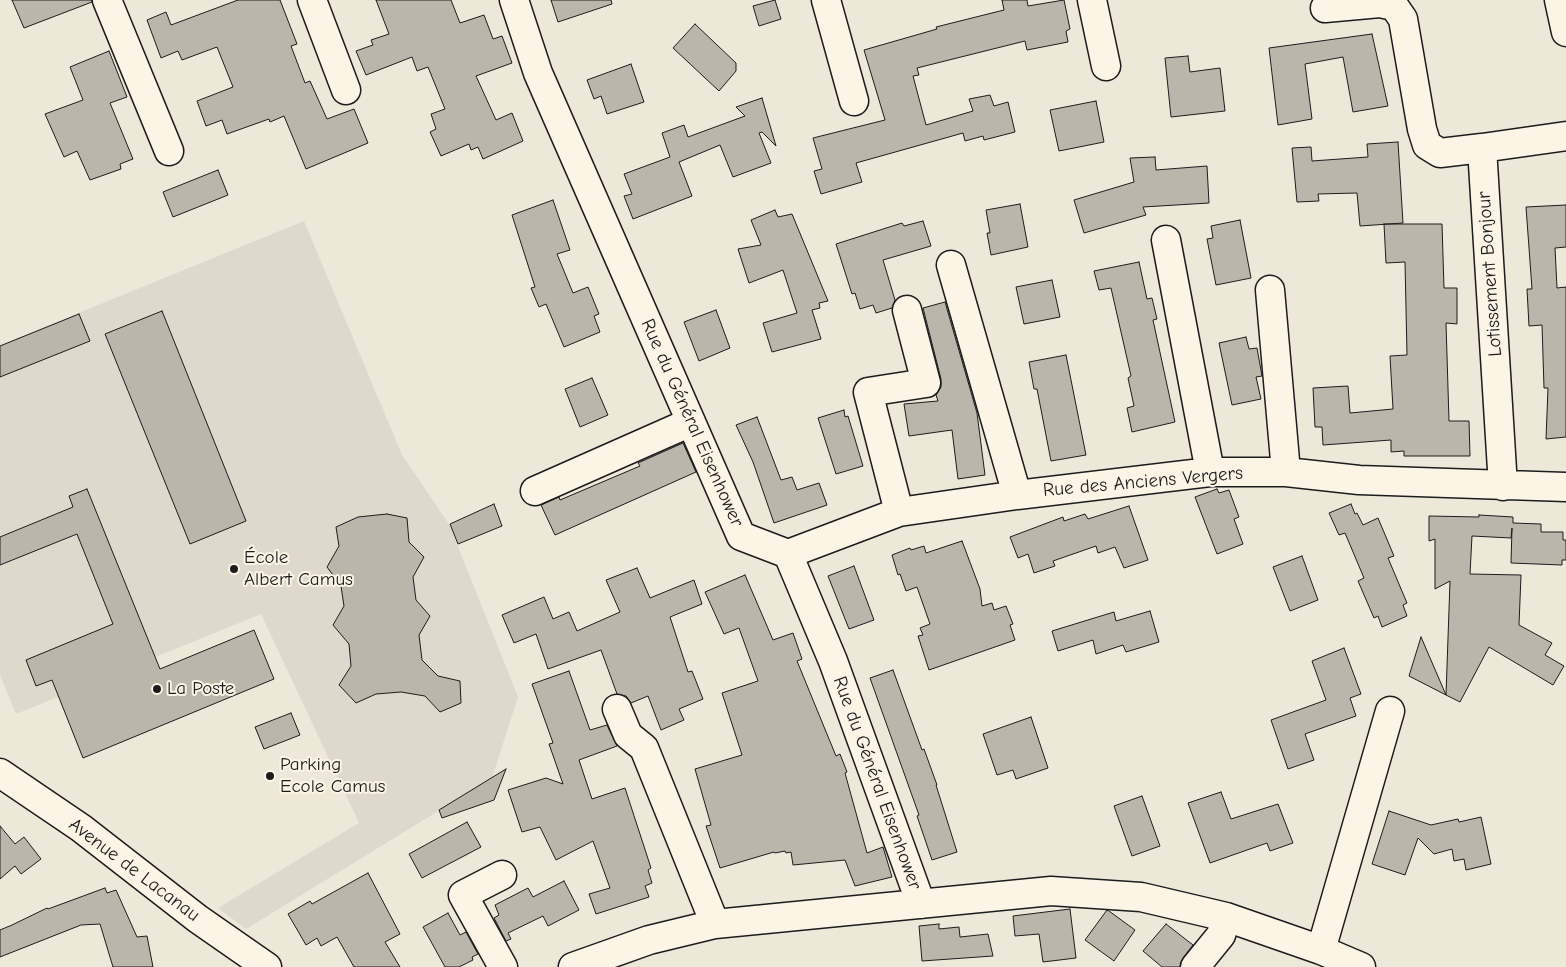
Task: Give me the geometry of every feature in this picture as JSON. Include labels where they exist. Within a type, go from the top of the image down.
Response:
[{"type":"street","points":[[107,0],[169,151]]},
{"type":"street","points":[[312,0],[346,90]]},
{"type":"street","name":"Rue du Général Eisenhower","points":[[514,0],[538,73],[742,536],[788,554],[833,661],[921,904]]},
{"type":"street","points":[[826,0],[854,101]]},
{"type":"street","points":[[1092,0],[1106,66]]},
{"type":"street","points":[[1559,0],[1566,32]]},
{"type":"street","points":[[1325,8],[1380,4],[1394,6],[1403,19],[1422,129],[1427,145],[1440,154],[1566,136]]},
{"type":"street","name":"Lotissement Bonjour","points":[[1482,148],[1503,486]]},
{"type":"street","points":[[1166,240],[1210,472]]},
{"type":"street","points":[[951,264],[1017,494]]},
{"type":"street","points":[[1270,290],[1286,472]]},
{"type":"street","points":[[899,512],[868,392],[926,383],[907,310]]},
{"type":"street","points":[[535,491],[691,422]]},
{"type":"street","name":"Rue des Anciens Vergers","points":[[788,554],[899,512],[1017,494],[1210,472],[1286,472],[1359,480],[1566,487]]},
{"type":"street","points":[[617,709],[628,735],[644,748],[715,924]]},
{"type":"street","points":[[1321,950],[1390,711]]},
{"type":"street","name":"Avenue de Lacanau","points":[[0,773],[81,828],[198,919],[267,967]]},
{"type":"street","points":[[502,875],[463,895],[502,967]]},
{"type":"street","points":[[573,967],[649,940],[715,924],[1051,890],[1141,897],[1226,917],[1321,950],[1362,967]]},
{"type":"street","points":[[1195,967],[1221,935],[1226,917]]},
{"type":"shaded area","name":"École Albert Camus","points":[[304,221],[402,455],[449,524],[518,697],[492,778],[246,929],[218,908],[359,823],[261,614],[16,714],[0,675],[0,345]]},
{"type":"building","points":[[12,0],[92,0],[92,2],[24,28]]},
{"type":"building","points":[[238,0],[280,0],[297,44],[291,46],[305,83],[310,81],[327,119],[354,109],[368,143],[306,169],[284,116],[270,122],[269,119],[227,134],[222,120],[206,126],[197,101],[233,87],[217,47],[182,60],[178,51],[161,58],[147,20],[166,12],[171,25]]},
{"type":"building","points":[[376,0],[451,0],[460,23],[484,15],[493,39],[502,36],[512,63],[476,76],[496,120],[512,113],[523,141],[483,159],[478,147],[471,150],[469,144],[441,156],[430,132],[436,129],[431,114],[445,109],[428,67],[417,71],[412,57],[366,75],[356,51],[373,45],[371,40],[389,34]]},
{"type":"building","points":[[551,0],[611,0],[612,4],[558,22]]},
{"type":"building","points":[[775,0],[781,19],[759,26],[753,6]]},
{"type":"building","points":[[1002,0],[1027,0],[1028,6],[1064,0],[1070,29],[1066,31],[1068,42],[1027,50],[1025,41],[917,68],[919,75],[913,76],[926,125],[973,111],[969,99],[990,95],[994,106],[1008,102],[1015,132],[984,140],[983,136],[965,141],[963,133],[856,163],[862,182],[821,194],[814,171],[822,169],[813,138],[885,120],[864,50],[937,29],[936,27],[1004,10]]},
{"type":"building","points":[[695,24],[736,63],[736,71],[719,91],[673,48]]},
{"type":"building","points":[[1372,34],[1388,106],[1353,112],[1343,57],[1305,64],[1312,119],[1278,125],[1269,48]]},
{"type":"building","points":[[109,51],[127,97],[110,103],[133,159],[120,164],[121,169],[90,180],[77,151],[64,157],[45,114],[83,100],[70,67]]},
{"type":"building","points":[[1188,56],[1190,72],[1220,68],[1225,111],[1171,117],[1165,58]]},
{"type":"building","points":[[631,64],[644,102],[607,114],[601,96],[594,99],[587,80]]},
{"type":"building","points":[[762,98],[776,146],[762,132],[759,133],[771,163],[733,177],[720,145],[679,162],[692,196],[633,219],[624,196],[632,194],[624,174],[670,157],[662,133],[684,125],[688,137],[745,116],[736,107]]},
{"type":"building","points":[[1096,101],[1104,142],[1059,151],[1050,110]]},
{"type":"building","points":[[1398,142],[1403,223],[1360,226],[1357,193],[1318,194],[1319,201],[1297,202],[1292,148],[1311,147],[1312,161],[1368,157],[1367,144]]},
{"type":"building","points":[[1155,157],[1156,170],[1207,166],[1209,203],[1143,207],[1146,215],[1084,233],[1074,200],[1134,182],[1130,158]]},
{"type":"building","points":[[218,170],[228,195],[173,217],[163,192]]},
{"type":"building","points":[[553,200],[570,250],[557,254],[573,293],[588,287],[599,314],[594,316],[600,332],[564,347],[546,304],[539,307],[531,288],[535,287],[512,215]]},
{"type":"building","points":[[1020,204],[1028,247],[991,255],[987,233],[990,233],[986,210]]},
{"type":"building","points":[[1566,205],[1566,247],[1555,248],[1557,288],[1566,287],[1566,437],[1546,439],[1548,388],[1544,388],[1542,325],[1529,326],[1527,289],[1532,289],[1526,207]]},
{"type":"building","points":[[775,210],[778,217],[792,214],[828,301],[819,303],[820,308],[812,310],[821,339],[772,352],[763,323],[797,313],[783,270],[749,283],[738,249],[761,245],[751,220]]},
{"type":"building","points":[[1240,220],[1251,278],[1216,285],[1207,239],[1213,238],[1211,226]]},
{"type":"building","points":[[923,221],[931,246],[883,260],[895,300],[892,308],[876,313],[873,305],[860,309],[855,293],[852,294],[836,244],[902,223],[904,226]]},
{"type":"building","points":[[1384,224],[1442,224],[1444,288],[1457,288],[1457,324],[1446,323],[1449,421],[1469,421],[1470,456],[1404,456],[1404,451],[1391,452],[1391,440],[1323,445],[1322,427],[1315,427],[1313,388],[1348,386],[1350,413],[1393,409],[1390,356],[1407,355],[1405,262],[1386,263]]},
{"type":"building","points":[[1139,262],[1147,299],[1152,298],[1157,319],[1153,320],[1175,422],[1132,432],[1127,408],[1134,406],[1128,378],[1131,376],[1111,288],[1099,290],[1094,271]]},
{"type":"building","points":[[1052,280],[1060,317],[1024,324],[1016,287]]},
{"type":"building","points":[[945,302],[977,413],[985,475],[958,479],[952,430],[909,436],[904,404],[938,401],[936,395],[941,387],[941,379],[923,308]]},
{"type":"building","points":[[716,310],[730,348],[699,361],[684,322]]},
{"type":"building","points":[[162,311],[246,521],[190,544],[105,334]]},
{"type":"building","points":[[79,314],[90,341],[0,377],[0,346]]},
{"type":"building","points":[[1246,337],[1249,349],[1257,348],[1262,376],[1256,377],[1261,399],[1232,405],[1219,343]]},
{"type":"building","points":[[1066,355],[1086,455],[1051,461],[1037,389],[1034,389],[1029,362]]},
{"type":"building","points":[[592,378],[608,415],[580,427],[565,389]]},
{"type":"building","points":[[844,410],[845,417],[848,416],[863,466],[836,474],[818,418]]},
{"type":"building","points":[[757,417],[781,480],[792,477],[797,490],[819,483],[827,505],[774,523],[753,462],[736,425]]},
{"type":"building","points":[[683,443],[696,472],[555,535],[541,505],[559,497],[560,500],[640,466],[638,463]]},
{"type":"building","points":[[87,489],[160,669],[254,630],[274,679],[83,758],[52,680],[36,686],[26,660],[113,624],[77,534],[0,565],[0,537],[73,507],[69,496]]},
{"type":"building","points":[[1217,489],[1219,493],[1229,490],[1239,517],[1234,519],[1243,544],[1217,554],[1195,497]]},
{"type":"building","points":[[494,504],[502,526],[458,544],[450,524]]},
{"type":"building","points":[[1351,504],[1363,525],[1378,518],[1394,556],[1388,558],[1407,603],[1403,605],[1407,616],[1382,627],[1378,616],[1374,618],[1358,581],[1364,578],[1345,533],[1339,535],[1329,513]]},
{"type":"building","points":[[1129,506],[1148,560],[1124,568],[1115,547],[1098,553],[1096,546],[1053,561],[1055,566],[1034,573],[1028,554],[1018,558],[1010,537],[1063,517],[1064,521],[1085,514],[1088,519]]},
{"type":"building","points":[[387,514],[407,518],[409,542],[424,557],[413,577],[416,600],[430,616],[419,635],[422,660],[438,676],[460,681],[461,703],[440,712],[425,696],[401,692],[376,694],[356,703],[339,685],[351,666],[349,644],[333,625],[344,606],[341,586],[327,567],[339,546],[336,527],[358,517]]},
{"type":"building","points":[[1479,515],[1513,517],[1513,523],[1541,524],[1541,532],[1563,532],[1563,540],[1566,540],[1566,560],[1562,560],[1562,565],[1511,563],[1512,528],[1511,538],[1472,536],[1470,574],[1521,575],[1519,625],[1552,643],[1545,655],[1564,666],[1553,685],[1489,647],[1460,702],[1446,695],[1450,581],[1435,589],[1435,539],[1429,541],[1429,516],[1479,517]]},
{"type":"building","points":[[962,541],[980,589],[982,606],[992,603],[994,610],[1006,606],[1013,624],[1010,625],[1015,640],[929,670],[918,636],[923,635],[920,628],[930,624],[917,587],[906,591],[900,574],[898,575],[892,555],[910,548],[911,550],[924,546],[926,553]]},
{"type":"building","points":[[1302,556],[1318,600],[1290,611],[1273,567]]},
{"type":"building","points":[[854,566],[874,620],[849,629],[828,576]]},
{"type":"building","points":[[637,568],[650,598],[694,580],[702,604],[670,617],[688,672],[692,671],[703,699],[679,709],[684,720],[661,730],[648,696],[631,703],[626,696],[617,694],[601,650],[548,669],[536,634],[514,643],[502,615],[544,597],[553,619],[569,612],[577,631],[620,612],[606,580]]},
{"type":"building","points":[[745,575],[773,640],[793,633],[802,659],[797,661],[836,756],[840,754],[847,772],[845,773],[867,853],[883,847],[892,877],[855,886],[845,860],[793,865],[791,852],[786,853],[785,851],[774,852],[720,868],[706,826],[711,825],[695,769],[742,755],[722,693],[758,681],[739,628],[724,634],[705,592]]},
{"type":"building","points":[[1150,611],[1159,642],[1126,652],[1123,645],[1096,654],[1093,640],[1058,651],[1052,631],[1114,612],[1116,621]]},
{"type":"building","points":[[1421,637],[1446,695],[1409,676]]},
{"type":"building","points":[[1344,648],[1361,694],[1350,698],[1356,716],[1305,734],[1314,760],[1288,769],[1271,720],[1326,700],[1312,661]]},
{"type":"building","points":[[893,670],[922,750],[924,749],[937,785],[957,852],[932,860],[917,816],[919,815],[870,678]]},
{"type":"building","points":[[569,671],[590,730],[607,725],[617,746],[579,760],[592,799],[625,788],[651,868],[648,870],[652,883],[645,886],[649,897],[596,914],[589,894],[610,888],[593,841],[556,860],[540,827],[522,832],[508,790],[546,778],[563,784],[549,744],[553,743],[532,684]]},
{"type":"building","points":[[291,713],[300,735],[264,749],[255,727]]},
{"type":"building","points":[[1031,717],[1048,768],[1016,779],[1013,770],[997,775],[983,734]]},
{"type":"building","points":[[506,769],[494,800],[442,818],[439,810]]},
{"type":"building","points":[[1221,792],[1231,819],[1278,804],[1293,843],[1270,851],[1267,843],[1210,863],[1188,803]]},
{"type":"building","points":[[1142,796],[1160,846],[1132,856],[1114,806]]},
{"type":"building","points":[[1389,811],[1431,825],[1458,819],[1459,822],[1481,817],[1491,864],[1466,870],[1464,859],[1454,861],[1452,849],[1434,854],[1418,838],[1405,875],[1372,864]]},
{"type":"building","points":[[467,822],[481,847],[422,878],[409,854]]},
{"type":"building","points":[[0,826],[15,844],[24,837],[41,859],[21,874],[15,866],[0,879]]},
{"type":"building","points":[[368,873],[400,934],[385,942],[400,967],[354,967],[337,937],[321,946],[317,938],[306,945],[288,914],[310,901],[312,904]]},
{"type":"building","points":[[564,881],[579,910],[548,926],[543,916],[508,933],[511,939],[506,941],[494,918],[499,915],[495,905],[528,888],[533,897]]},
{"type":"building","points":[[105,888],[107,893],[116,890],[137,937],[147,936],[153,967],[113,967],[100,924],[81,925],[0,957],[0,930],[47,908]]},
{"type":"building","points":[[1070,909],[1076,958],[1043,962],[1039,934],[1015,936],[1013,916]]},
{"type":"building","points":[[1107,910],[1135,930],[1114,961],[1085,940]]},
{"type":"building","points":[[448,913],[460,935],[466,932],[478,954],[472,957],[473,960],[459,967],[445,967],[423,927]]},
{"type":"building","points":[[939,924],[939,929],[959,927],[960,937],[988,934],[993,956],[922,961],[919,926]]},
{"type":"building","points":[[1166,924],[1193,945],[1183,958],[1180,967],[1162,967],[1143,951]]},
{"type":"place","name":"École Albert Camus","points":[[234,569]]},
{"type":"place","name":"La Poste","points":[[157,689]]},
{"type":"place","name":"Parking Ecole Camus","points":[[270,776]]}]
